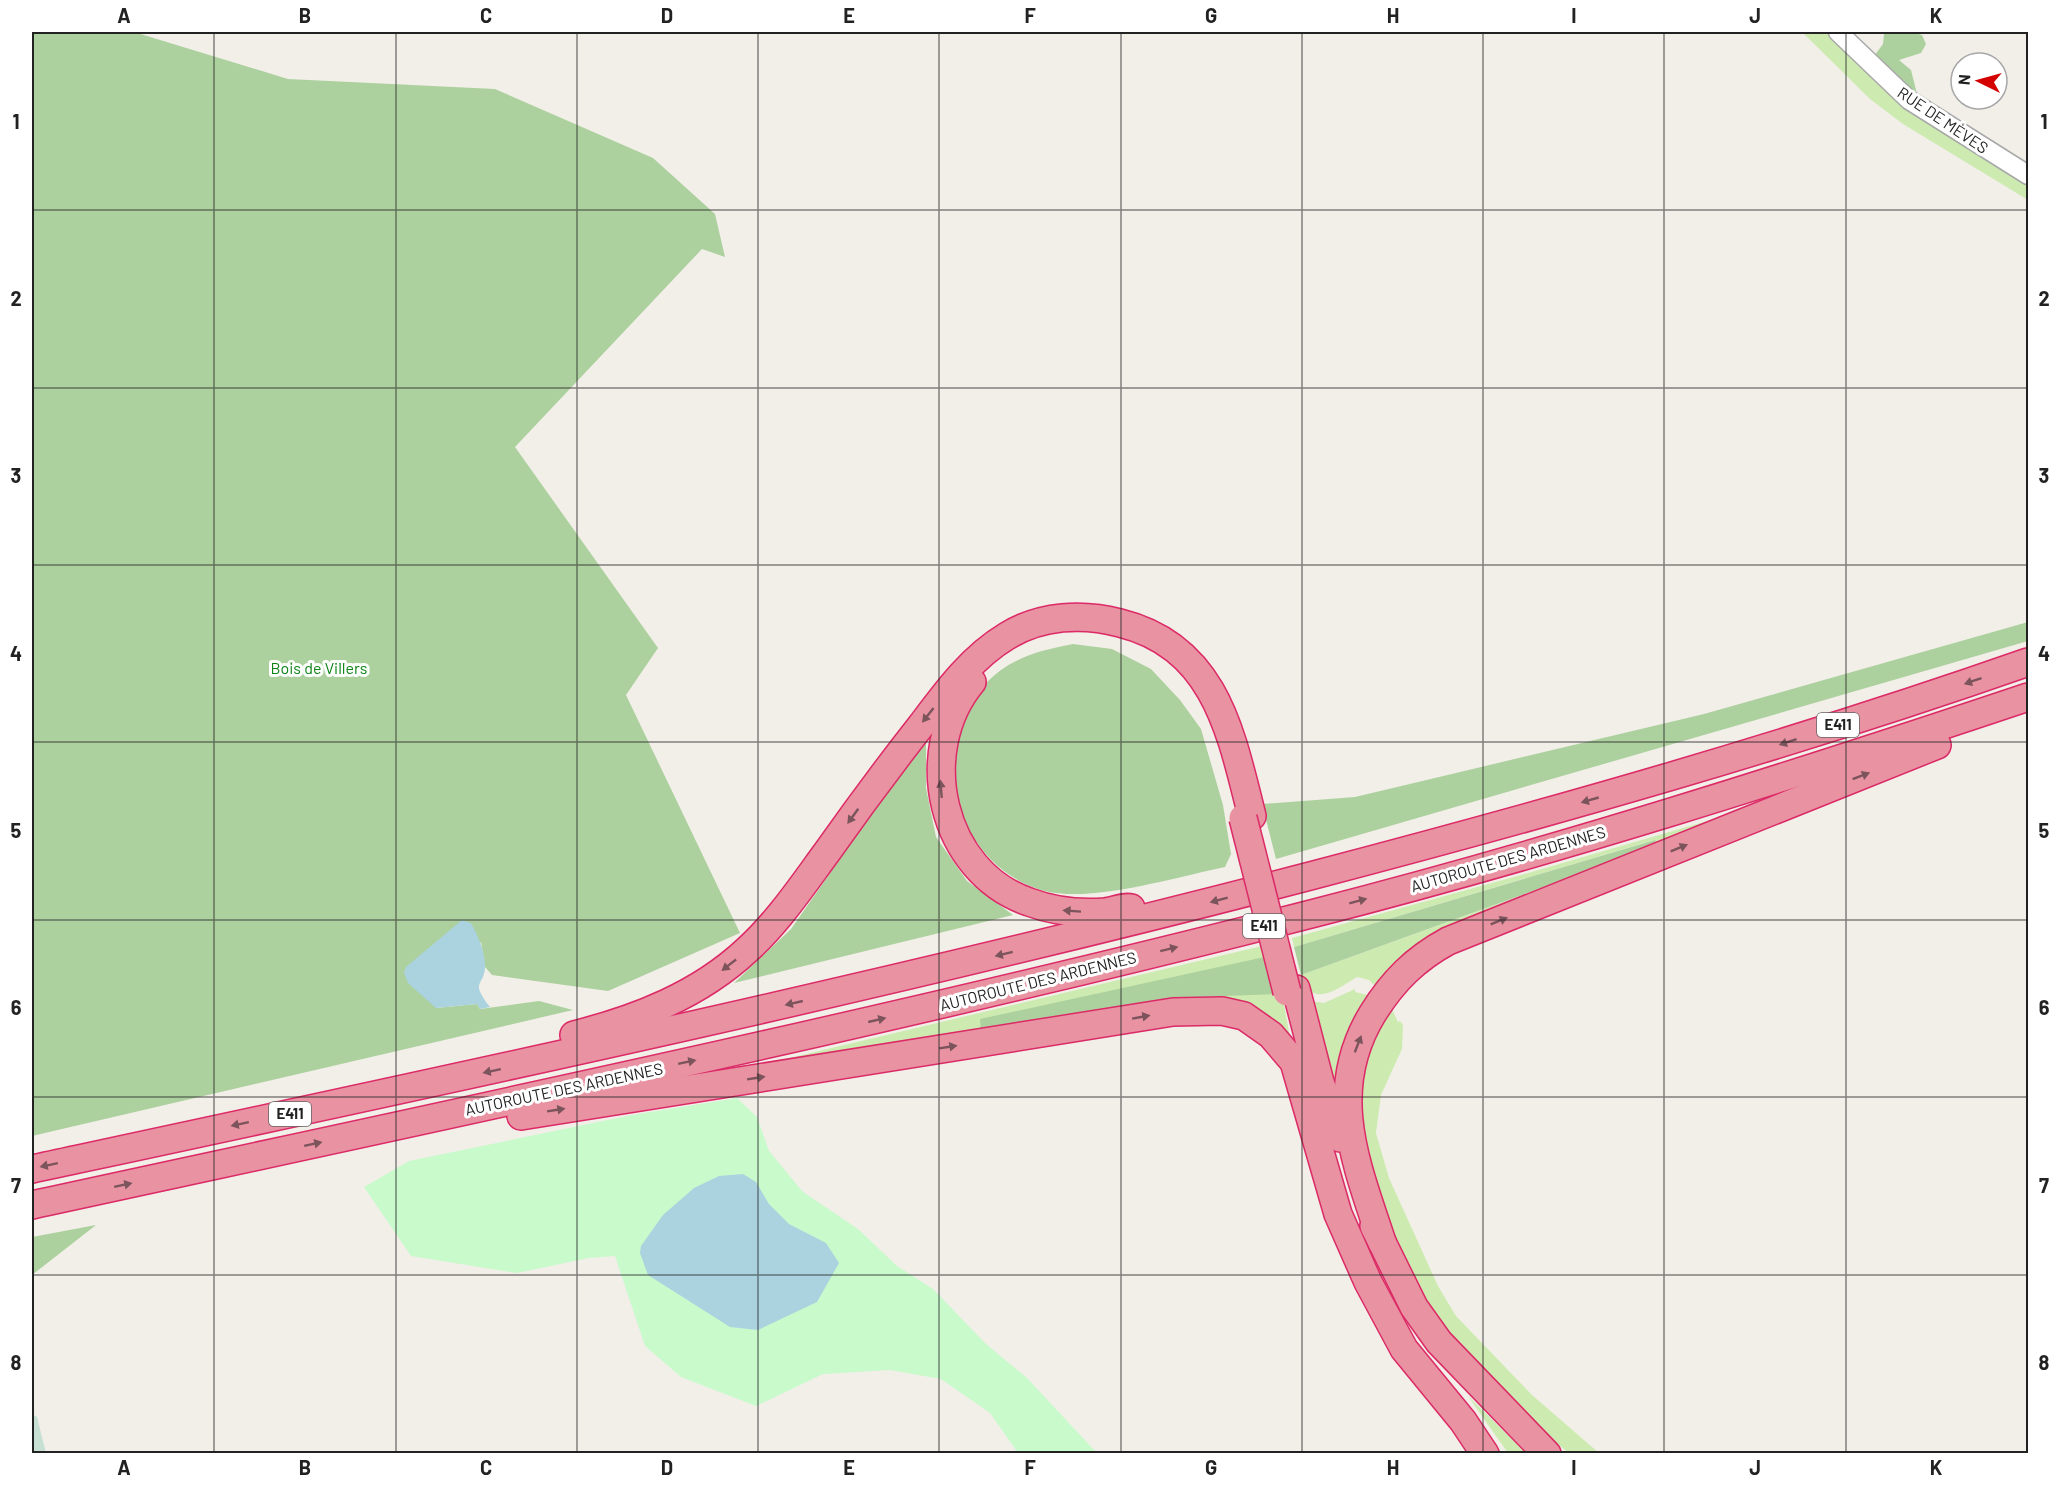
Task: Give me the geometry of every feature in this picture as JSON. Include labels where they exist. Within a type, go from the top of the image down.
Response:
[{"type":"highway","points":[[549,1058],[562,1039],[615,1024],[669,1004],[700,987],[746,952],[782,912],[887,768],[961,674],[985,651],[1009,634],[1057,618],[1107,620],[1132,626],[1178,652],[1212,690],[1225,714],[1247,817],[1292,990],[1320,1082],[1365,1208],[1382,1242],[1426,1325],[1439,1342],[1547,1454]]},
{"type":"highway","points":[[1142,920],[1130,907],[1106,912],[1080,912],[1054,910],[1026,902],[1000,887],[965,851],[952,830],[942,801],[942,751],[957,707],[983,669],[1024,644],[1046,635],[1096,632],[1119,636],[1141,645],[1177,670],[1205,705],[1223,745],[1247,817]]},
{"type":"highway","name":"AUTOROUTE DES ARDENNES","points":[[32,1169],[819,998],[1142,920],[1462,836],[1646,784],[1785,742],[2028,662]]},
{"type":"highway","name":"AUTOROUTE DES ARDENNES","points":[[32,1205],[824,1033],[1316,913],[1768,784],[2028,697]]},
{"type":"highway","points":[[1382,1242],[1359,1173],[1350,1136],[1346,1101],[1353,1057],[1364,1028],[1402,972],[1428,952],[1448,941],[1929,748],[2028,713]]},
{"type":"highway","points":[[1292,990],[1310,1078],[1368,1248],[1410,1335],[1462,1399],[1494,1452]]},
{"type":"highway","points":[[486,1106],[494,1120],[1173,1012],[1222,1011],[1244,1016],[1271,1035],[1294,1062],[1338,1214],[1368,1282],[1404,1349],[1431,1374],[1494,1452]]},
{"type":"highway","points":[[1381,1276],[1426,1347],[1533,1454]]},
{"type":"highway","points":[[1500,1403],[1561,1454]]},
{"type":"street","name":"RUE DE MÈVES","points":[[1838,32],[1909,100],[2028,175]]},
{"type":"green space","name":"Bois de Villers","points":[[32,32],[134,32],[288,79],[495,89],[653,158],[715,214],[725,257],[702,249],[515,447],[658,648],[626,695],[740,933],[608,991],[492,975],[485,967],[481,942],[436,1008],[477,1004],[480,1009],[539,1001],[573,1010],[32,1136]]},
{"type":"green space","points":[[1802,32],[1830,32],[2028,183],[2028,200],[1903,124],[1870,99]]},
{"type":"green space","points":[[1881,32],[1912,32],[1922,35],[1926,44],[1921,53],[1899,60],[1911,70],[1917,94],[1874,56],[1883,44],[1884,34]]},
{"type":"green space","points":[[2028,622],[2028,641],[1276,859],[1262,804],[1355,797],[1704,714]]},
{"type":"green space","points":[[1073,644],[1112,649],[1151,669],[1180,700],[1201,729],[1223,805],[1231,854],[1225,867],[1134,887],[1086,894],[1064,894],[1045,891],[1012,876],[986,854],[967,825],[956,793],[954,759],[960,726],[976,696],[1009,664],[1045,650]]},
{"type":"green space","points":[[926,736],[926,788],[936,837],[967,881],[1013,915],[734,983],[791,929]]},
{"type":"green space","points":[[1755,807],[1497,916],[1381,992],[1369,980],[1357,977],[1324,994],[1310,992],[1304,987],[1301,975],[1656,847],[1654,840],[1294,947],[1292,938]]},
{"type":"green space","points":[[1655,840],[1657,846],[1301,975],[1294,947]]},
{"type":"green space","points":[[1266,945],[1269,956],[981,1032],[1199,997],[1282,993],[1290,1038],[1259,1013],[705,1078]]},
{"type":"green space","points":[[1269,956],[1279,994],[1199,997],[981,1032],[980,1019]]},
{"type":"green space","points":[[1355,989],[1355,992],[1376,997],[1343,1124],[1310,1001],[1324,1003]]},
{"type":"green space","points":[[1391,1007],[1398,1022],[1400,1021],[1403,1025],[1402,1049],[1381,1095],[1376,1133],[1389,1178],[1438,1286],[1456,1316],[1532,1395],[1599,1453],[1569,1453],[1535,1426],[1432,1318],[1385,1228],[1358,1143],[1362,1058]]},
{"type":"green space","points":[[737,1098],[757,1117],[769,1151],[803,1192],[858,1229],[897,1266],[933,1289],[986,1344],[1027,1378],[1097,1453],[1018,1453],[990,1413],[941,1379],[890,1370],[823,1374],[756,1406],[681,1377],[645,1346],[615,1256],[589,1258],[517,1273],[411,1256],[364,1187],[409,1161],[632,1115]]},
{"type":"green space","points":[[96,1225],[32,1275],[32,1237]]},
{"type":"green space","points":[[1468,1396],[1526,1453],[1508,1453]]},
{"type":"green space","points":[[32,1414],[37,1417],[46,1453],[32,1453]]},
{"type":"water","points":[[462,920],[471,923],[482,948],[485,971],[479,987],[490,1007],[480,1009],[477,1004],[436,1008],[408,983],[404,973],[406,967]]},
{"type":"water","points":[[743,1174],[756,1182],[769,1204],[789,1224],[826,1243],[839,1263],[817,1302],[758,1330],[730,1327],[648,1275],[640,1253],[641,1246],[663,1215],[694,1188],[719,1176]]}]
